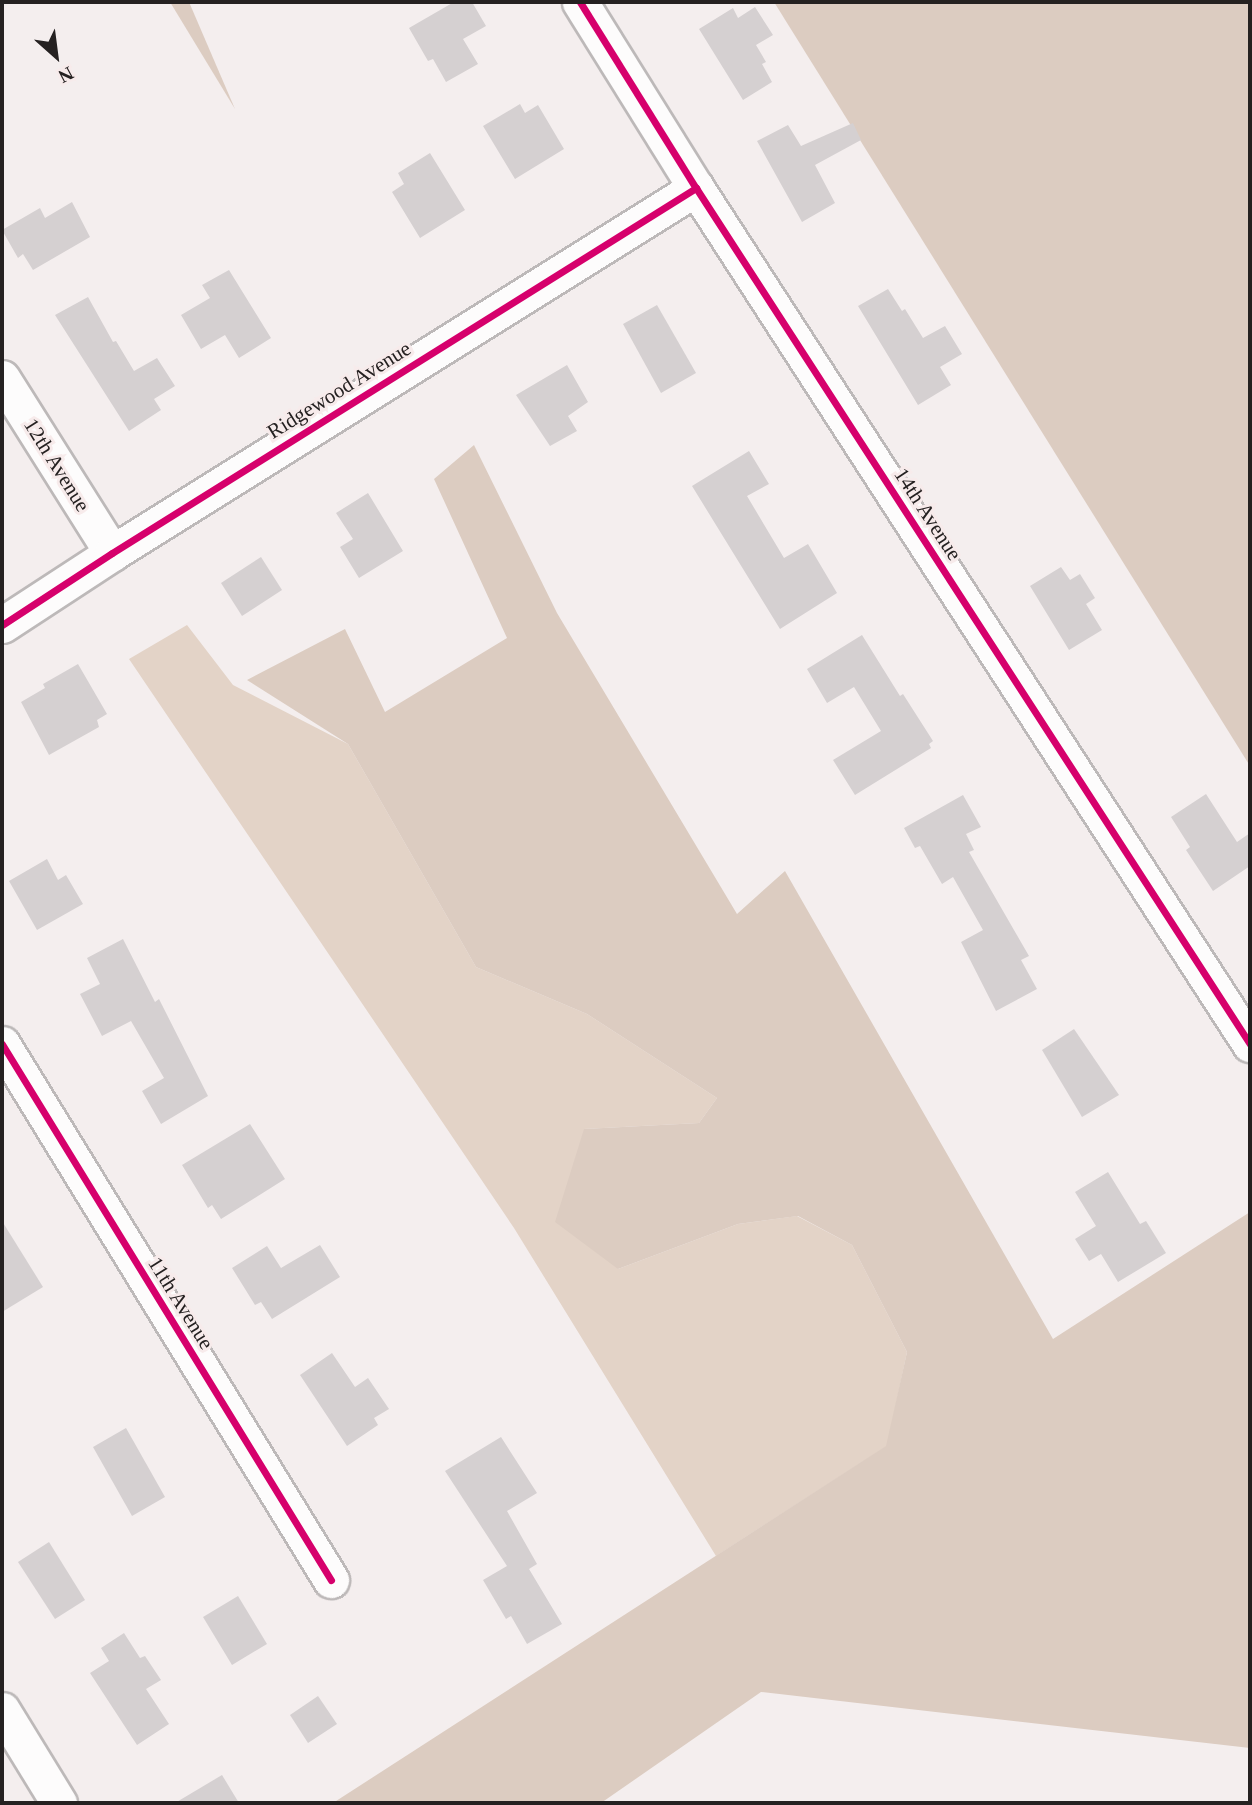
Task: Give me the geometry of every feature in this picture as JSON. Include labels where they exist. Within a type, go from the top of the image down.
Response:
[{"type":"street","name":"14th Avenue","points":[[580,2],[696,188],[1250,1044]]},
{"type":"street","name":"Ridgewood Avenue","points":[[2,625],[112,553],[696,188]]},
{"type":"street","name":"12th Avenue","points":[[2,378],[112,553]]},
{"type":"street","name":"11th Avenue","points":[[2,1044],[331,1580]]},
{"type":"street","points":[[2,1710],[60,1803]]},
{"type":"shaded area","points":[[170,2],[189,2],[235,109]]},
{"type":"shaded area","points":[[774,2],[1250,2],[1250,766]]},
{"type":"shaded area","points":[[474,445],[557,613],[737,914],[785,871],[1053,1339],[1250,1212],[1250,1748],[761,1692],[601,1803],[333,1803],[886,1446],[907,1352],[852,1245],[798,1216],[738,1224],[618,1269],[555,1222],[584,1129],[699,1123],[717,1098],[587,1014],[476,967],[348,744],[247,680],[345,629],[385,712],[507,638],[434,479]]},
{"type":"shaded area","points":[[187,625],[233,685],[348,744],[476,967],[587,1014],[717,1098],[699,1123],[584,1129],[618,1269],[738,1224],[797,1216],[852,1245],[907,1352],[887,1446],[716,1556],[514,1228],[129,659]]},
{"type":"building","points":[[454,2],[472,2],[486,26],[463,39],[478,64],[446,82],[433,59],[428,61],[409,28]]},
{"type":"building","points":[[755,7],[773,35],[756,45],[766,62],[762,64],[772,82],[743,100],[699,29],[733,8],[738,18]]},
{"type":"building","points":[[520,104],[525,113],[538,105],[564,149],[515,179],[483,126]]},
{"type":"building","points":[[853,123],[861,140],[815,165],[835,203],[802,222],[757,141],[788,125],[801,146]]},
{"type":"building","points":[[430,153],[465,210],[420,238],[392,192],[404,184],[398,173]]},
{"type":"building","points":[[72,202],[90,237],[33,270],[23,254],[18,258],[2,230],[40,208],[45,218]]},
{"type":"building","points":[[229,270],[271,338],[239,358],[225,335],[201,349],[181,315],[210,298],[202,285]]},
{"type":"building","points":[[888,289],[902,311],[905,309],[923,338],[945,326],[962,354],[940,367],[951,385],[918,405],[858,306]]},
{"type":"building","points":[[88,297],[113,342],[116,341],[134,371],[157,358],[175,386],[154,399],[161,410],[129,431],[55,315]]},
{"type":"building","points":[[657,305],[696,373],[661,393],[623,324]]},
{"type":"building","points":[[567,365],[588,402],[568,416],[577,431],[550,446],[516,395]]},
{"type":"building","points":[[749,451],[769,484],[747,496],[784,558],[808,544],[837,593],[780,629],[692,486]]},
{"type":"building","points":[[368,493],[403,551],[359,578],[340,547],[353,539],[336,513]]},
{"type":"building","points":[[261,557],[282,590],[242,616],[221,583]]},
{"type":"building","points":[[1061,567],[1070,580],[1080,574],[1095,598],[1086,604],[1102,630],[1069,650],[1030,586]]},
{"type":"building","points":[[862,635],[900,696],[903,694],[933,741],[929,744],[931,748],[855,795],[833,760],[881,731],[854,687],[827,703],[807,669]]},
{"type":"building","points":[[78,664],[107,714],[97,720],[99,727],[49,755],[21,702],[45,688],[43,684]]},
{"type":"building","points":[[1206,794],[1237,842],[1250,833],[1250,866],[1213,891],[1186,850],[1190,847],[1171,817]]},
{"type":"building","points":[[963,795],[981,827],[966,834],[974,850],[969,852],[1029,956],[1021,960],[1037,989],[996,1011],[961,942],[983,930],[953,877],[942,884],[920,846],[915,848],[904,828]]},
{"type":"building","points":[[47,859],[58,880],[66,875],[83,904],[37,930],[9,881]]},
{"type":"building","points":[[123,939],[155,1002],[159,999],[208,1096],[161,1124],[142,1091],[164,1078],[131,1021],[102,1036],[80,994],[100,984],[87,958]]},
{"type":"building","points":[[1074,1029],[1119,1095],[1082,1117],[1042,1050]]},
{"type":"building","points":[[250,1124],[285,1179],[221,1219],[212,1205],[208,1208],[182,1165]]},
{"type":"building","points":[[1108,1172],[1140,1224],[1146,1221],[1166,1253],[1118,1282],[1101,1254],[1089,1261],[1075,1239],[1096,1226],[1075,1192]]},
{"type":"building","points":[[2,1221],[43,1287],[2,1312]]},
{"type":"building","points":[[320,1245],[340,1277],[272,1319],[261,1302],[255,1305],[232,1268],[267,1246],[281,1268]]},
{"type":"building","points":[[332,1353],[355,1387],[368,1378],[389,1409],[374,1418],[378,1425],[347,1446],[300,1375]]},
{"type":"building","points":[[126,1428],[165,1497],[132,1516],[93,1447]]},
{"type":"building","points":[[501,1437],[537,1493],[507,1511],[537,1564],[529,1569],[562,1624],[527,1644],[511,1616],[506,1619],[483,1580],[507,1566],[445,1471]]},
{"type":"building","points":[[49,1542],[85,1600],[55,1619],[18,1562]]},
{"type":"building","points":[[238,1596],[267,1644],[232,1665],[203,1617]]},
{"type":"building","points":[[124,1633],[140,1658],[145,1656],[161,1680],[146,1689],[169,1724],[137,1745],[90,1673],[109,1661],[101,1648]]},
{"type":"building","points":[[318,1696],[337,1724],[308,1743],[290,1715]]},
{"type":"building","points":[[222,1775],[239,1803],[175,1803]]},
{"type":"cycle path","points":[[580,2],[696,188],[1250,1044]]},
{"type":"cycle path","points":[[2,625],[112,553],[696,188]]},
{"type":"cycle path","points":[[2,1044],[331,1580]]}]
